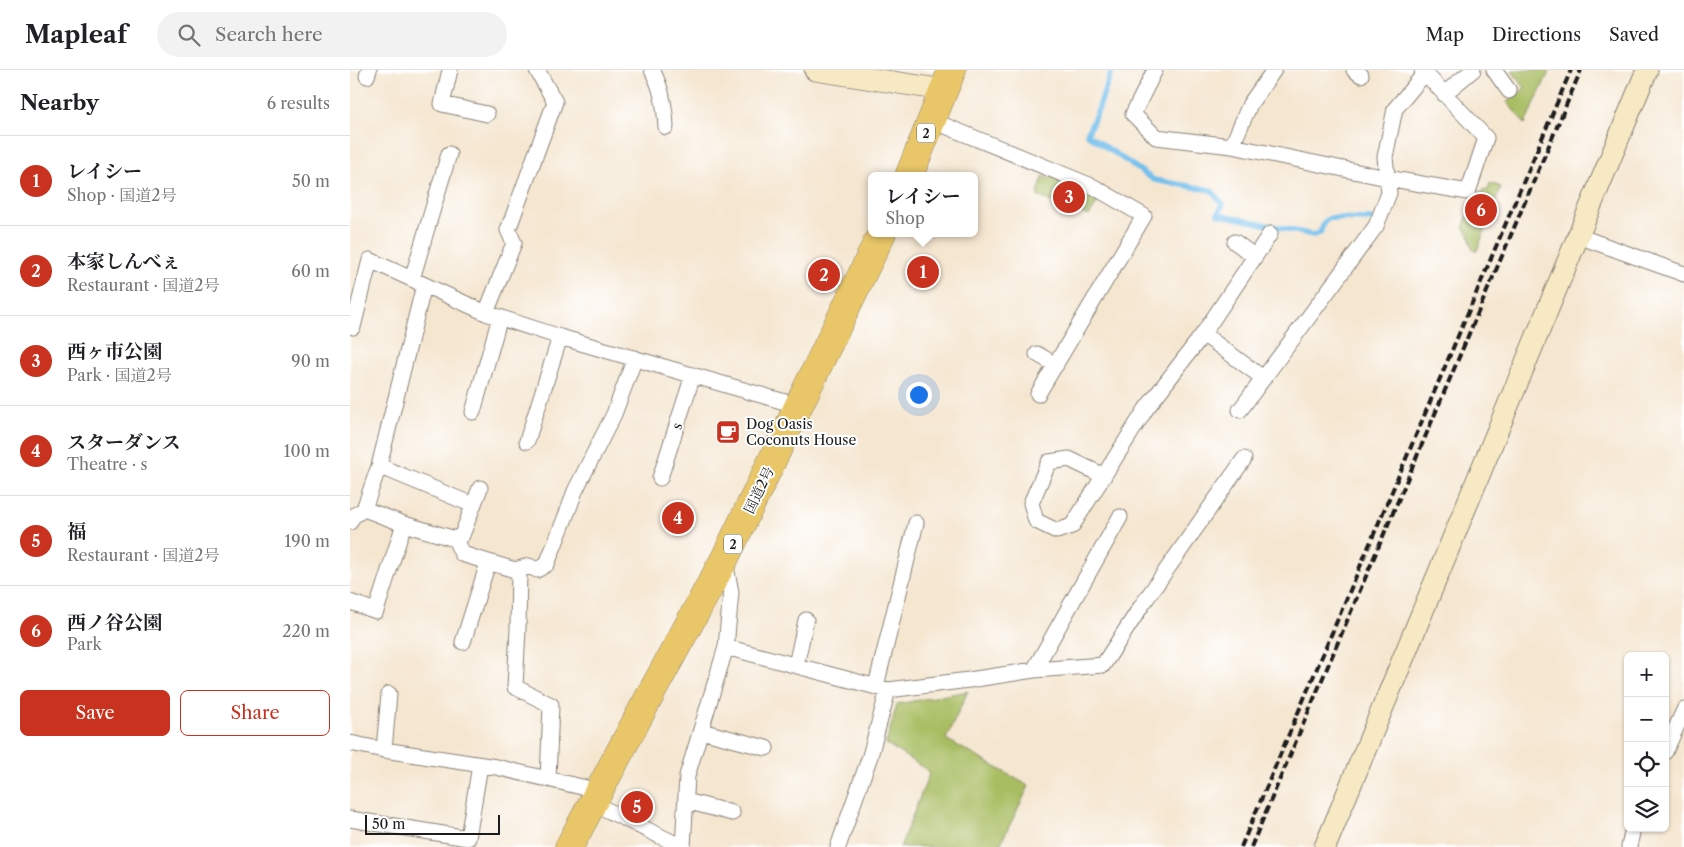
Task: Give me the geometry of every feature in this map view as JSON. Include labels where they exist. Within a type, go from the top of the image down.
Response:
[{"type":"highway","name":"2","points":[[911,172],[948,80]]},
{"type":"highway","name":"国道2号","points":[[569,847],[724,560],[880,237]]},
{"type":"street","points":[[450,70],[442,104],[487,114]]},
{"type":"street","points":[[473,412],[493,315],[514,243],[508,230],[554,102],[537,70]]},
{"type":"street","points":[[652,70],[660,83],[665,107],[666,126]]},
{"type":"street","points":[[815,70],[948,80]]},
{"type":"street","points":[[1155,70],[1133,114],[1156,137],[1232,146],[1387,178],[1468,192],[1486,138],[1423,71],[1395,109],[1384,157],[1387,178],[1388,193],[1376,226],[1240,410]]},
{"type":"street","points":[[1232,146],[1250,104],[1274,70]]},
{"type":"street","points":[[1444,94],[1473,70]]},
{"type":"street","points":[[1494,70],[1509,92]]},
{"type":"street","points":[[1325,847],[1647,70]]},
{"type":"street","points":[[931,120],[1094,188],[1144,216],[1038,394]]},
{"type":"street","points":[[350,522],[352,517],[364,509],[379,466],[418,282],[449,154]]},
{"type":"street","points":[[1104,476],[1069,458],[1049,462],[1031,503],[1036,521],[1058,530],[1072,526],[1104,476],[1146,409],[1203,334],[1270,234]]},
{"type":"street","points":[[1578,236],[1684,274]]},
{"type":"street","points":[[1234,242],[1254,256]]},
{"type":"street","points":[[353,327],[370,260],[493,315],[560,337],[799,406]]},
{"type":"street","points":[[1203,334],[1263,378]]},
{"type":"street","points":[[527,441],[560,337]]},
{"type":"street","points":[[1037,354],[1056,365]]},
{"type":"street","points":[[454,539],[462,554],[488,563],[515,570],[529,566],[537,570],[547,564],[575,491],[614,414],[635,358]]},
{"type":"street","name":"s","points":[[660,478],[693,375]]},
{"type":"street","points":[[726,647],[882,688],[969,680],[1034,670],[1103,665],[1142,605],[1244,459]]},
{"type":"street","points":[[379,466],[473,505]]},
{"type":"street","points":[[364,509],[404,524],[454,539],[462,535],[480,488]]},
{"type":"street","points":[[1034,670],[1111,547],[1120,517]]},
{"type":"street","points":[[838,847],[870,756],[916,523]]},
{"type":"street","points":[[350,602],[376,611],[404,524]]},
{"type":"street","points":[[350,742],[384,750],[480,765],[548,779],[596,797],[683,847],[687,776],[726,647],[730,592],[724,560]]},
{"type":"street","points":[[463,642],[488,563]]},
{"type":"street","points":[[519,568],[515,687],[551,705],[548,779]]},
{"type":"street","points":[[796,666],[806,620]]},
{"type":"street","points":[[384,750],[389,694]]},
{"type":"street","points":[[1669,743],[1684,710]]},
{"type":"street","points":[[700,732],[766,748]]},
{"type":"street","points":[[350,820],[468,838],[480,765]]},
{"type":"street","points":[[686,801],[732,813]]},
{"type":"street","points":[[1629,847],[1632,832]]},
{"type":"green space","points":[[1513,70],[1548,70],[1549,72],[1525,124],[1507,102],[1525,88]]},
{"type":"green space","points":[[1043,176],[1049,179],[1051,176],[1063,181],[1060,187],[1078,195],[1081,190],[1100,199],[1089,216],[1037,196]]},
{"type":"green space","points":[[1490,183],[1501,187],[1477,251],[1472,249],[1469,234],[1463,228],[1476,191],[1482,193],[1483,189],[1488,190]]},
{"type":"green space","points":[[968,691],[946,739],[1029,786],[999,847],[900,847],[930,772],[886,744],[897,704]]},
{"type":"waterway","points":[[1112,70],[1098,110],[1087,134],[1154,180],[1211,190],[1223,204],[1218,214],[1313,235],[1320,233],[1324,222],[1330,218],[1372,219]]},
{"type":"railway","points":[[1241,847],[1571,70]]},
{"type":"railway","points":[[1251,847],[1581,70]]},
{"type":"place","name":"西ヶ市公園","points":[[1069,197]]},
{"type":"place","name":"西ノ谷公園","points":[[1481,210]]},
{"type":"place","name":"レイシー","points":[[923,272]]},
{"type":"place","name":"本家しんべぇ","points":[[824,275]]},
{"type":"place","name":"Dog Oasis Coconuts House","points":[[728,432]]},
{"type":"place","name":"スターダンス","points":[[678,518]]},
{"type":"place","name":"福","points":[[637,807]]}]
